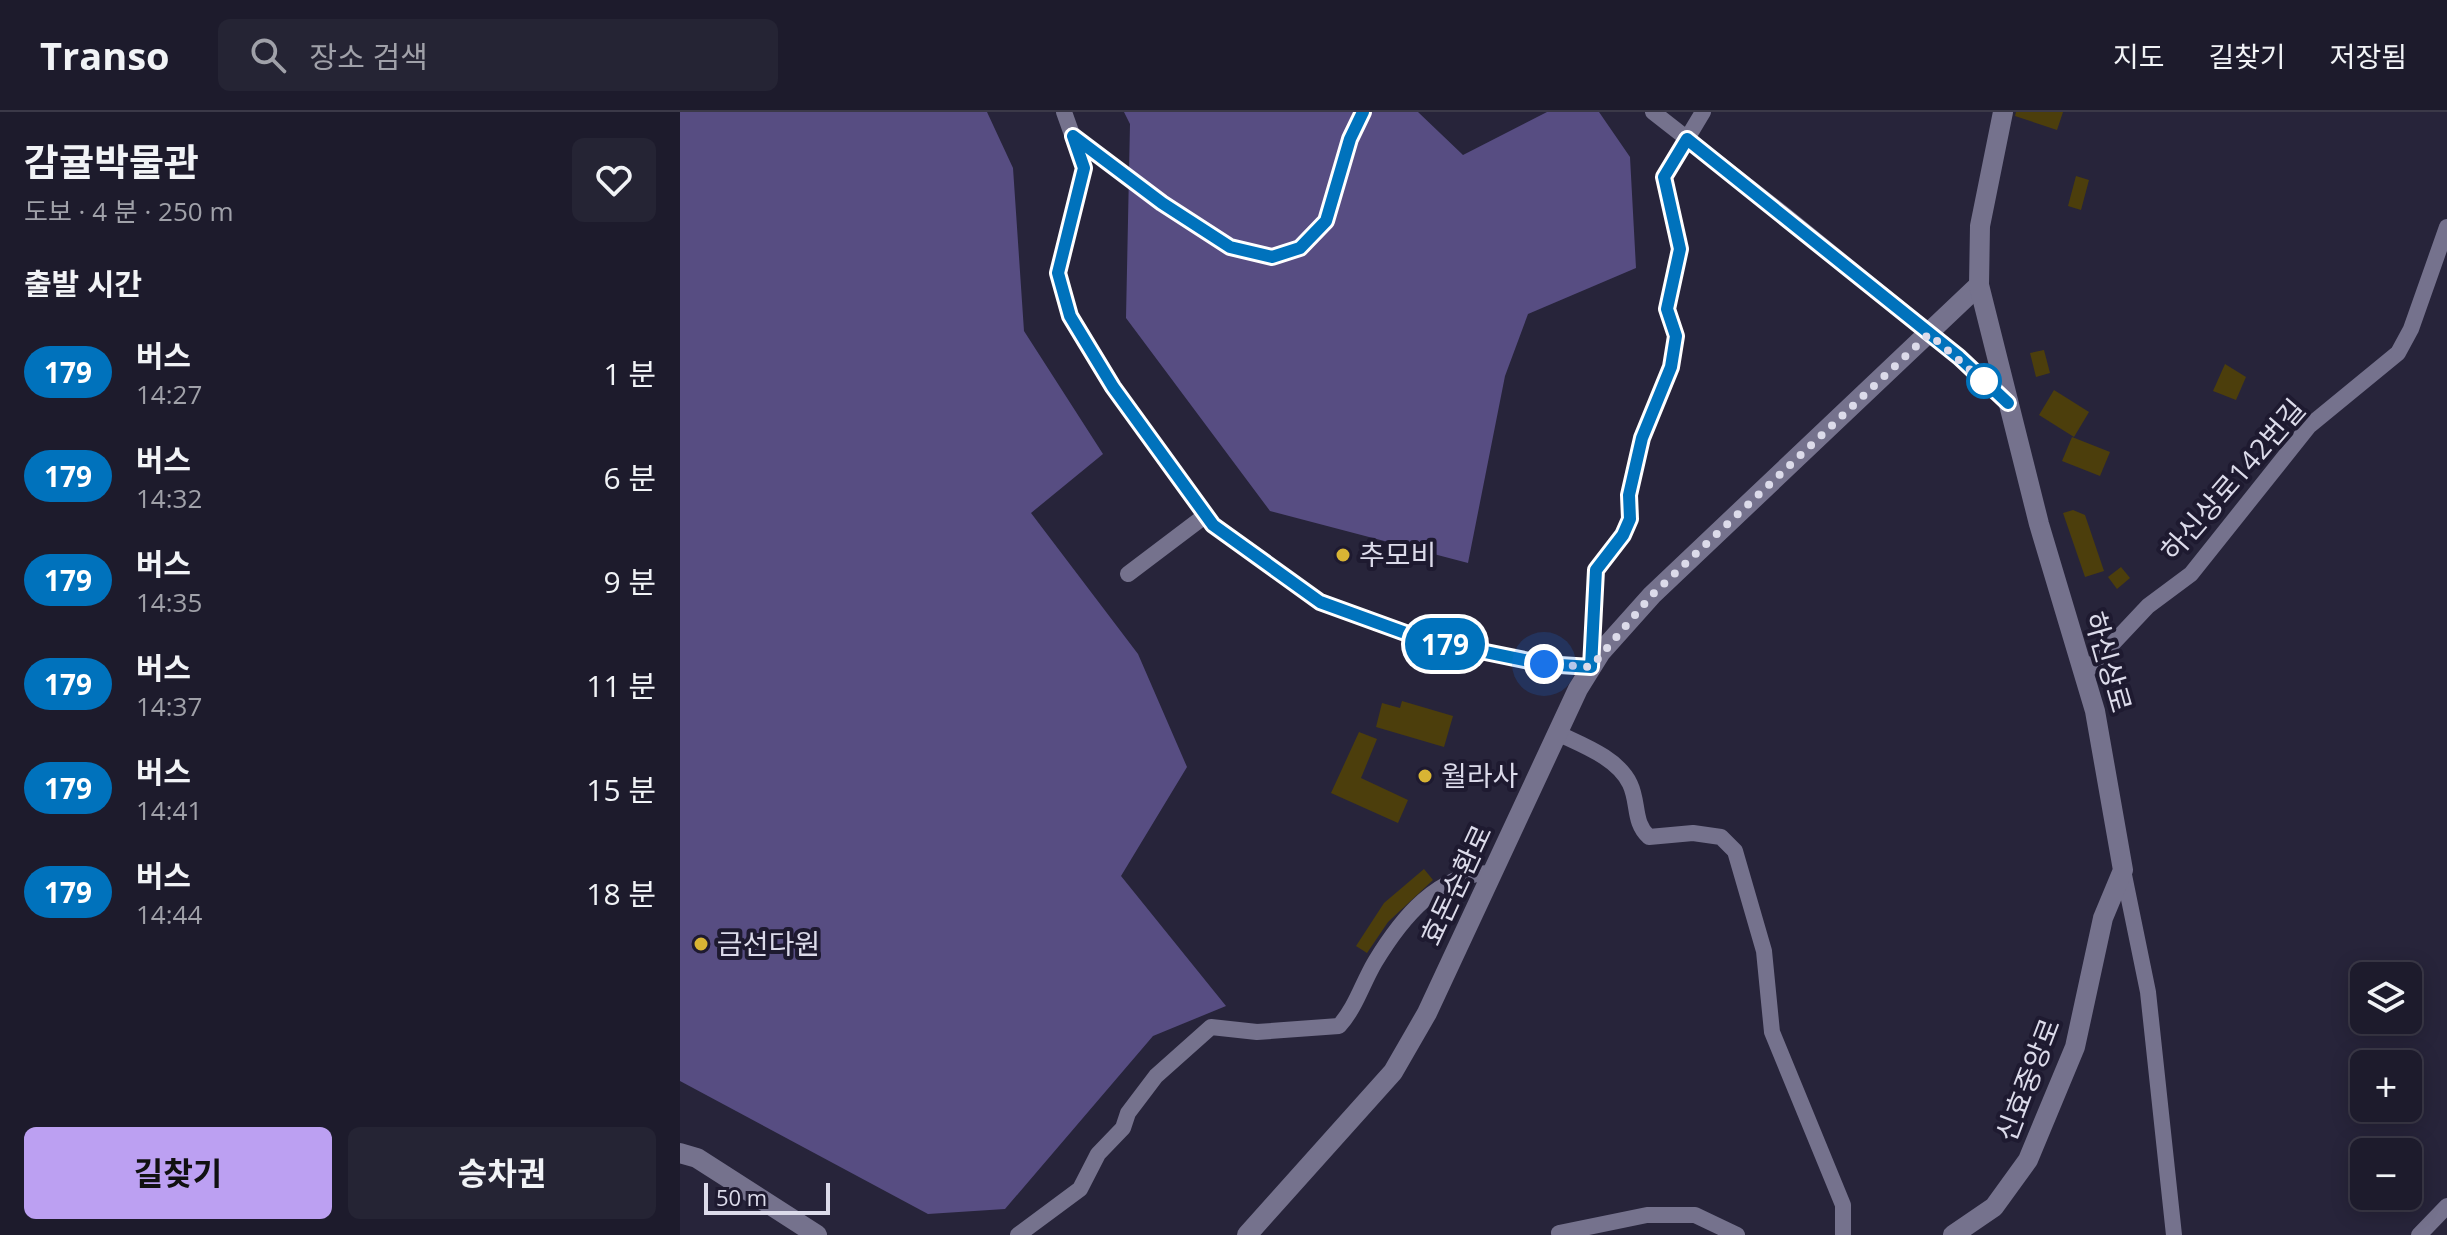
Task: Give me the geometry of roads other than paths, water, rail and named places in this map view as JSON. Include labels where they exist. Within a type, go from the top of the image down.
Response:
[{"type":"street","points":[[1064,112],[1084,168],[1058,273],[1070,316],[1113,387],[1213,525],[1320,602],[1422,639],[1544,664],[1591,667],[1596,570],[1623,535],[1630,519],[1629,495],[1642,438],[1671,367],[1676,336],[1667,309],[1680,249],[1664,177],[1703,112]]},
{"type":"street","points":[[1073,136],[1162,203],[1230,247],[1272,257],[1300,248],[1326,221],[1350,139],[1363,112]]},
{"type":"street","points":[[1653,112],[1929,334],[2008,403]]},
{"type":"street","name":"하신상로","points":[[2003,112],[1980,226],[1979,285],[2008,403],[2095,711],[2148,992],[2174,1235]]},
{"type":"street","name":"하신상로142번길","points":[[2084,674],[2148,606],[2191,574],[2309,426],[2398,353],[2411,329],[2447,227]]},
{"type":"street","name":"효돈순환로","points":[[1247,1235],[1393,1072],[1427,1013],[1557,733],[1591,667],[1652,595],[1979,285]]},
{"type":"street","points":[[1128,574],[1206,515]]},
{"type":"street","points":[[1557,733],[1594,751],[1620,769],[1631,785],[1641,830],[1649,837],[1693,833],[1721,837],[1735,851],[1764,951],[1772,1032],[1839,1193],[1843,1205],[1843,1235]]},
{"type":"street","name":"신효중앙로","points":[[1956,1234],[1994,1207],[2028,1160],[2075,1047],[2103,918],[2123,870]]},
{"type":"street","points":[[1018,1235],[1080,1189],[1098,1154],[1123,1128],[1128,1113],[1156,1076],[1211,1027],[1257,1032],[1339,1026],[1353,1011],[1375,963],[1405,919],[1445,883],[1469,873],[1492,873]]},
{"type":"street","points":[[680,1153],[697,1158],[817,1235]]},
{"type":"street","points":[[2419,1235],[2447,1206]]},
{"type":"street","points":[[1559,1233],[1647,1215],[1695,1215],[1737,1235]]},
{"type":"place","name":"추모비","points":[[1343,555]]},
{"type":"place","name":"월라사","points":[[1425,776]]},
{"type":"place","name":"금선다원","points":[[701,944]]}]
